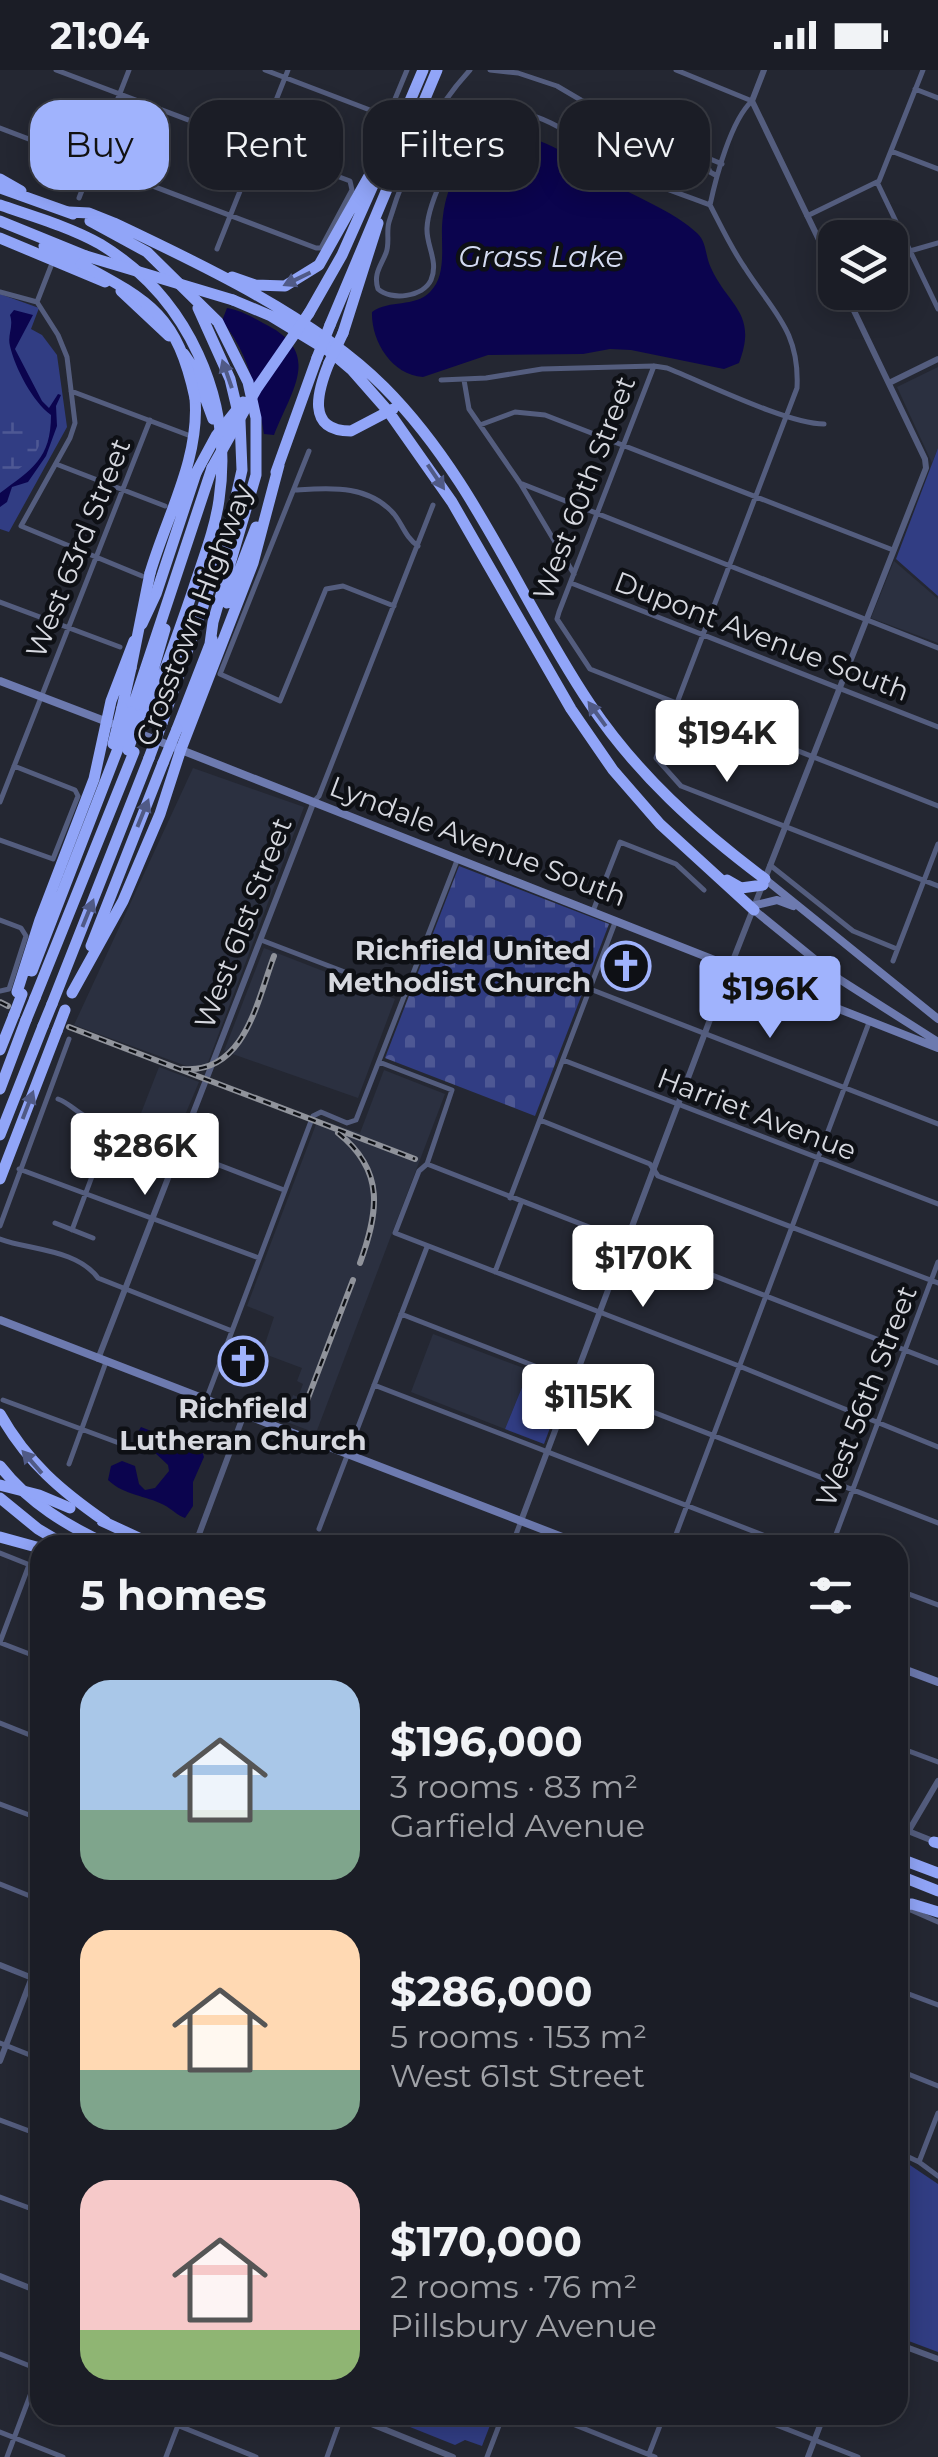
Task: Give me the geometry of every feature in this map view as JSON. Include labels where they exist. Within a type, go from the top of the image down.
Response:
[{"type":"highway","name":"Crosstown Highway","points":[[410,100],[423,70]]},
{"type":"highway","name":"Crosstown Highway","points":[[424,100],[437,70]]},
{"type":"highway","points":[[0,179],[28,197]]},
{"type":"highway","points":[[69,212],[90,213],[255,285],[286,286],[319,265],[363,187]]},
{"type":"highway","points":[[0,188],[69,212],[147,252],[218,322],[234,350],[248,382],[258,446],[252,496],[213,622],[210,644]]},
{"type":"highway","name":"Crosstown Highway","points":[[21,993],[100,797],[124,748],[212,468],[257,388],[309,313],[342,255],[371,190]]},
{"type":"highway","name":"Crosstown Highway","points":[[0,1179],[278,466],[323,361],[330,325],[385,190]]},
{"type":"highway","points":[[388,190],[342,333],[323,361],[318,396],[320,414],[338,430],[360,428],[395,408],[406,412]]},
{"type":"highway","points":[[0,205],[98,243],[154,290],[176,315],[203,361],[214,398],[221,436],[220,500],[212,533],[135,713]]},
{"type":"highway","points":[[0,223],[84,260],[233,300],[272,316],[310,338],[352,370],[388,411],[446,493],[571,708],[605,758],[636,799],[706,867],[755,907]]},
{"type":"highway","points":[[0,238],[114,286],[146,312],[195,370],[221,436]]},
{"type":"highway","points":[[170,251],[320,335],[370,374],[406,412],[462,487],[589,702],[615,738],[679,810],[764,882]]},
{"type":"highway","points":[[84,260],[146,303],[166,322],[180,343],[195,398],[196,427],[191,454],[146,575],[131,668],[135,713]]},
{"type":"highway","points":[[0,1135],[162,724],[226,541],[242,470],[240,421],[230,379],[213,335],[187,292]]},
{"type":"highway","points":[[0,1089],[40,920],[94,778],[118,676],[156,594],[196,473],[232,413],[257,388]]},
{"type":"highway","points":[[370,390],[375,404],[373,418]]},
{"type":"highway","points":[[72,993],[123,901],[160,814],[180,749],[253,564],[278,466]]},
{"type":"highway","points":[[21,993],[126,766],[124,748]]},
{"type":"highway","points":[[706,867],[741,888],[764,882]]},
{"type":"highway","points":[[1,1048],[17,1016]]},
{"type":"highway","points":[[0,1414],[32,1463],[72,1504]]},
{"type":"highway","points":[[0,1466],[42,1508],[91,1535]]},
{"type":"highway","points":[[0,1485],[72,1504],[133,1535]]},
{"type":"highway","points":[[0,1498],[48,1535]]},
{"type":"highway","points":[[0,1536],[30,1545]]},
{"type":"highway","points":[[908,1862],[938,1874]]},
{"type":"highway","points":[[908,1879],[938,1891]]},
{"type":"highway","points":[[908,1904],[938,1912]]},
{"type":"main road","name":"Lyndale Avenue South","points":[[0,681],[938,1045]]},
{"type":"main road","points":[[764,882],[938,1019]]},
{"type":"main road","points":[[755,907],[778,900],[806,913]]},
{"type":"main road","points":[[755,907],[848,986],[938,1045]]},
{"type":"main road","points":[[0,1320],[559,1535]]},
{"type":"main road","points":[[908,1671],[938,1682]]},
{"type":"street","points":[[56,70],[189,120]]},
{"type":"street","points":[[117,100],[128,70]]},
{"type":"street","points":[[265,70],[388,114],[407,70]]},
{"type":"street","points":[[276,100],[288,70]]},
{"type":"street","points":[[444,100],[470,70]]},
{"type":"street","points":[[490,70],[544,80],[580,100]]},
{"type":"street","points":[[676,70],[752,100],[818,237]]},
{"type":"street","points":[[764,70],[716,176],[710,205],[734,252],[790,332],[797,375],[787,416],[656,758],[681,786],[938,886]]},
{"type":"street","points":[[808,216],[876,182],[923,70]]},
{"type":"street","points":[[916,89],[938,98]]},
{"type":"street","points":[[539,119],[634,175],[710,205]]},
{"type":"street","points":[[0,128],[30,139]]},
{"type":"street","points":[[891,151],[938,169]]},
{"type":"street","points":[[710,158],[722,164]]},
{"type":"street","points":[[710,172],[716,176]]},
{"type":"street","points":[[164,190],[321,248],[352,185],[343,178]]},
{"type":"street","points":[[876,182],[938,309]]},
{"type":"street","points":[[80,198],[83,190]]},
{"type":"street","points":[[218,250],[241,190]]},
{"type":"street","points":[[402,190],[388,226],[388,251],[379,264],[375,282],[389,296],[426,288],[434,267],[427,228],[441,190]]},
{"type":"street","points":[[910,251],[938,243]]},
{"type":"street","points":[[37,302],[51,266]]},
{"type":"street","points":[[0,292],[37,302],[64,346],[71,391],[74,430],[21,526],[146,575]]},
{"type":"street","points":[[516,1535],[731,965],[926,468],[854,310]]},
{"type":"street","points":[[889,383],[938,359]]},
{"type":"street","points":[[442,380],[542,369],[654,366],[810,424],[824,424]]},
{"type":"street","name":"West 60th Street","points":[[654,366],[559,612],[560,625],[590,669],[674,704]]},
{"type":"street","name":"Dupont Avenue South","points":[[464,380],[465,400],[520,482],[574,574]]},
{"type":"street","points":[[71,391],[188,434]]},
{"type":"street","points":[[480,425],[515,412],[535,412],[893,550]]},
{"type":"street","name":"West 63rd Street","points":[[0,802],[150,420]]},
{"type":"street","points":[[308,450],[220,674],[280,701],[326,590],[343,586],[394,606]]},
{"type":"street","points":[[55,463],[165,506]]},
{"type":"street","points":[[520,482],[938,648]]},
{"type":"street","points":[[294,490],[342,489],[365,494],[394,514],[408,539],[418,546]]},
{"type":"street","name":"West 61st Street","points":[[102,1361],[124,1289],[178,1148],[433,505]]},
{"type":"street","name":"Dupont Avenue South","points":[[571,582],[938,727]]},
{"type":"street","points":[[0,602],[120,648]]},
{"type":"street","points":[[674,704],[938,806]]},
{"type":"street","points":[[0,840],[53,859],[78,792],[14,766]]},
{"type":"street","points":[[593,911],[620,842],[676,864],[704,890]]},
{"type":"street","points":[[892,961],[938,844]]},
{"type":"street","points":[[206,1400],[317,1112],[347,1123],[356,1120],[458,858]]},
{"type":"street","points":[[770,865],[853,931],[897,949]]},
{"type":"street","points":[[0,920],[21,928],[26,936],[21,993],[0,991]]},
{"type":"street","points":[[510,1198],[616,920]]},
{"type":"street","points":[[260,940],[404,995]]},
{"type":"street","points":[[590,989],[938,1124]]},
{"type":"street","points":[[676,1535],[870,1020]]},
{"type":"street","points":[[0,1226],[69,1039]]},
{"type":"street","name":"Harriet Avenue","points":[[563,1060],[938,1204]]},
{"type":"street","points":[[379,1062],[452,1090],[427,1164],[419,1171],[395,1233],[938,1446]]},
{"type":"street","points":[[58,1099],[82,1115],[143,1138],[155,1137],[284,1190]]},
{"type":"street","points":[[540,1120],[650,1164],[658,1176],[934,1282]]},
{"type":"street","points":[[84,1149],[124,1164]]},
{"type":"street","points":[[72,1230],[100,1155]]},
{"type":"street","points":[[427,1164],[938,1363]]},
{"type":"street","points":[[19,1168],[259,1258]]},
{"type":"street","points":[[495,1272],[521,1203]]},
{"type":"street","points":[[55,1223],[93,1238]]},
{"type":"street","points":[[0,1239],[22,1248],[32,1245],[91,1268],[98,1278],[232,1331]]},
{"type":"street","points":[[319,1529],[428,1246]]},
{"type":"street","name":"West 56th Street","points":[[836,1535],[934,1282],[938,1262]]},
{"type":"street","points":[[401,1314],[938,1523]]},
{"type":"street","points":[[68,1464],[102,1361]]},
{"type":"street","points":[[374,1385],[763,1535]]},
{"type":"street","points":[[4,1400],[127,1446]]},
{"type":"street","points":[[199,1535],[244,1414]]},
{"type":"street","points":[[0,1553],[29,1565],[0,1642],[30,1654]]},
{"type":"street","points":[[908,1594],[938,1605]]},
{"type":"street","points":[[0,1723],[30,1734]]},
{"type":"street","points":[[908,1751],[938,1762]]},
{"type":"street","points":[[908,1821],[938,1781]]},
{"type":"street","points":[[0,1804],[30,1815]]},
{"type":"street","points":[[908,1833],[937,1843]]},
{"type":"street","points":[[0,1884],[30,1896]]},
{"type":"street","points":[[908,1908],[938,1922]]},
{"type":"street","points":[[0,1965],[30,1978]]},
{"type":"street","points":[[0,2062],[3,2044],[30,1992]]},
{"type":"street","points":[[908,1994],[938,2006]]},
{"type":"street","points":[[3,2044],[30,2055]]},
{"type":"street","points":[[908,2074],[938,2086]]},
{"type":"street","points":[[919,2162],[938,2113]]},
{"type":"street","points":[[0,2120],[30,2131]]},
{"type":"street","points":[[908,2157],[938,2176]]},
{"type":"street","points":[[0,2197],[30,2208]]},
{"type":"street","points":[[0,2276],[30,2288]]},
{"type":"street","points":[[908,2348],[938,2359]]},
{"type":"street","points":[[0,2354],[30,2366]]},
{"type":"street","points":[[7,2457],[30,2396]]},
{"type":"street","points":[[166,2457],[178,2425],[256,2457]]},
{"type":"street","points":[[326,2457],[341,2425]]},
{"type":"street","points":[[371,2425],[453,2457]]},
{"type":"street","points":[[487,2457],[499,2425]]},
{"type":"street","points":[[575,2425],[651,2456],[661,2425]]},
{"type":"street","points":[[777,2425],[858,2457]]},
{"type":"street","points":[[808,2457],[820,2425]]},
{"type":"street","points":[[0,2432],[62,2457]]},
{"type":"shaded area","points":[[938,367],[938,448],[932,463],[897,387]]},
{"type":"shaded area","points":[[894,561],[938,599],[938,643],[871,618]]},
{"type":"shaded area","points":[[193,768],[304,807],[207,1065],[192,1068],[74,1025]]},
{"type":"shaded area","points":[[264,948],[395,999],[358,1098],[224,1051]]},
{"type":"shaded area","points":[[159,1067],[199,1082],[174,1141],[136,1126]]},
{"type":"shaded area","points":[[384,1070],[445,1094],[316,1433],[284,1421],[293,1395],[298,1397],[303,1384],[297,1381],[302,1368],[262,1353],[274,1317],[247,1306],[318,1119],[360,1133]]},
{"type":"shaded area","points":[[433,1334],[529,1370],[505,1429],[411,1392]]},
{"type":"green space","points":[[0,294],[39,308],[31,329],[42,335],[57,355],[67,427],[9,532],[0,529]]},
{"type":"green space","points":[[21,417],[41,422],[40,442],[31,458],[0,482],[0,421]]},
{"type":"green space","points":[[938,448],[938,596],[896,559]]},
{"type":"green space","points":[[459,866],[609,924],[535,1116],[385,1058]]},
{"type":"green space","points":[[529,1370],[566,1385],[544,1444],[505,1429]]},
{"type":"green space","points":[[908,2164],[938,2184],[938,2352],[908,2341]]},
{"type":"green space","points":[[405,2425],[490,2425],[482,2446],[465,2440],[455,2445]]},
{"type":"water","name":"Grass Lake","points":[[539,141],[559,150],[559,190],[625,190],[670,213],[703,241],[711,268],[739,311],[745,333],[739,363],[724,369],[610,349],[583,354],[488,355],[423,377],[401,370],[379,344],[372,312],[424,297],[436,284],[449,191],[539,190]]},
{"type":"water","points":[[227,308],[281,334],[293,346],[298,359],[295,386],[274,435],[264,434],[245,360],[222,321]]},
{"type":"water","points":[[14,310],[33,315],[15,349],[42,401],[49,408],[61,395],[56,406],[57,426],[46,456],[28,482],[12,487],[7,502],[0,507],[0,493],[38,462],[50,430],[51,415],[31,393],[12,355],[10,315]]},
{"type":"water","points":[[141,1427],[202,1451],[204,1457],[193,1482],[193,1506],[185,1518],[108,1480],[111,1466],[122,1461],[135,1466],[139,1484],[145,1490],[155,1488],[169,1471],[168,1465],[136,1435]]},
{"type":"railway","points":[[183,1069],[221,1060],[235,1047],[254,1013],[274,956]]},
{"type":"railway","points":[[0,1002],[8,1006]]},
{"type":"railway","points":[[69,1027],[415,1159]]},
{"type":"railway","points":[[338,1133],[364,1162],[374,1194],[371,1227],[360,1263]]},
{"type":"railway","points":[[303,1411],[353,1280]]},
{"type":"place","name":"Richfield United Methodist Church","points":[[626,966]]},
{"type":"place","name":"Richfield Lutheran Church","points":[[243,1361]]}]
